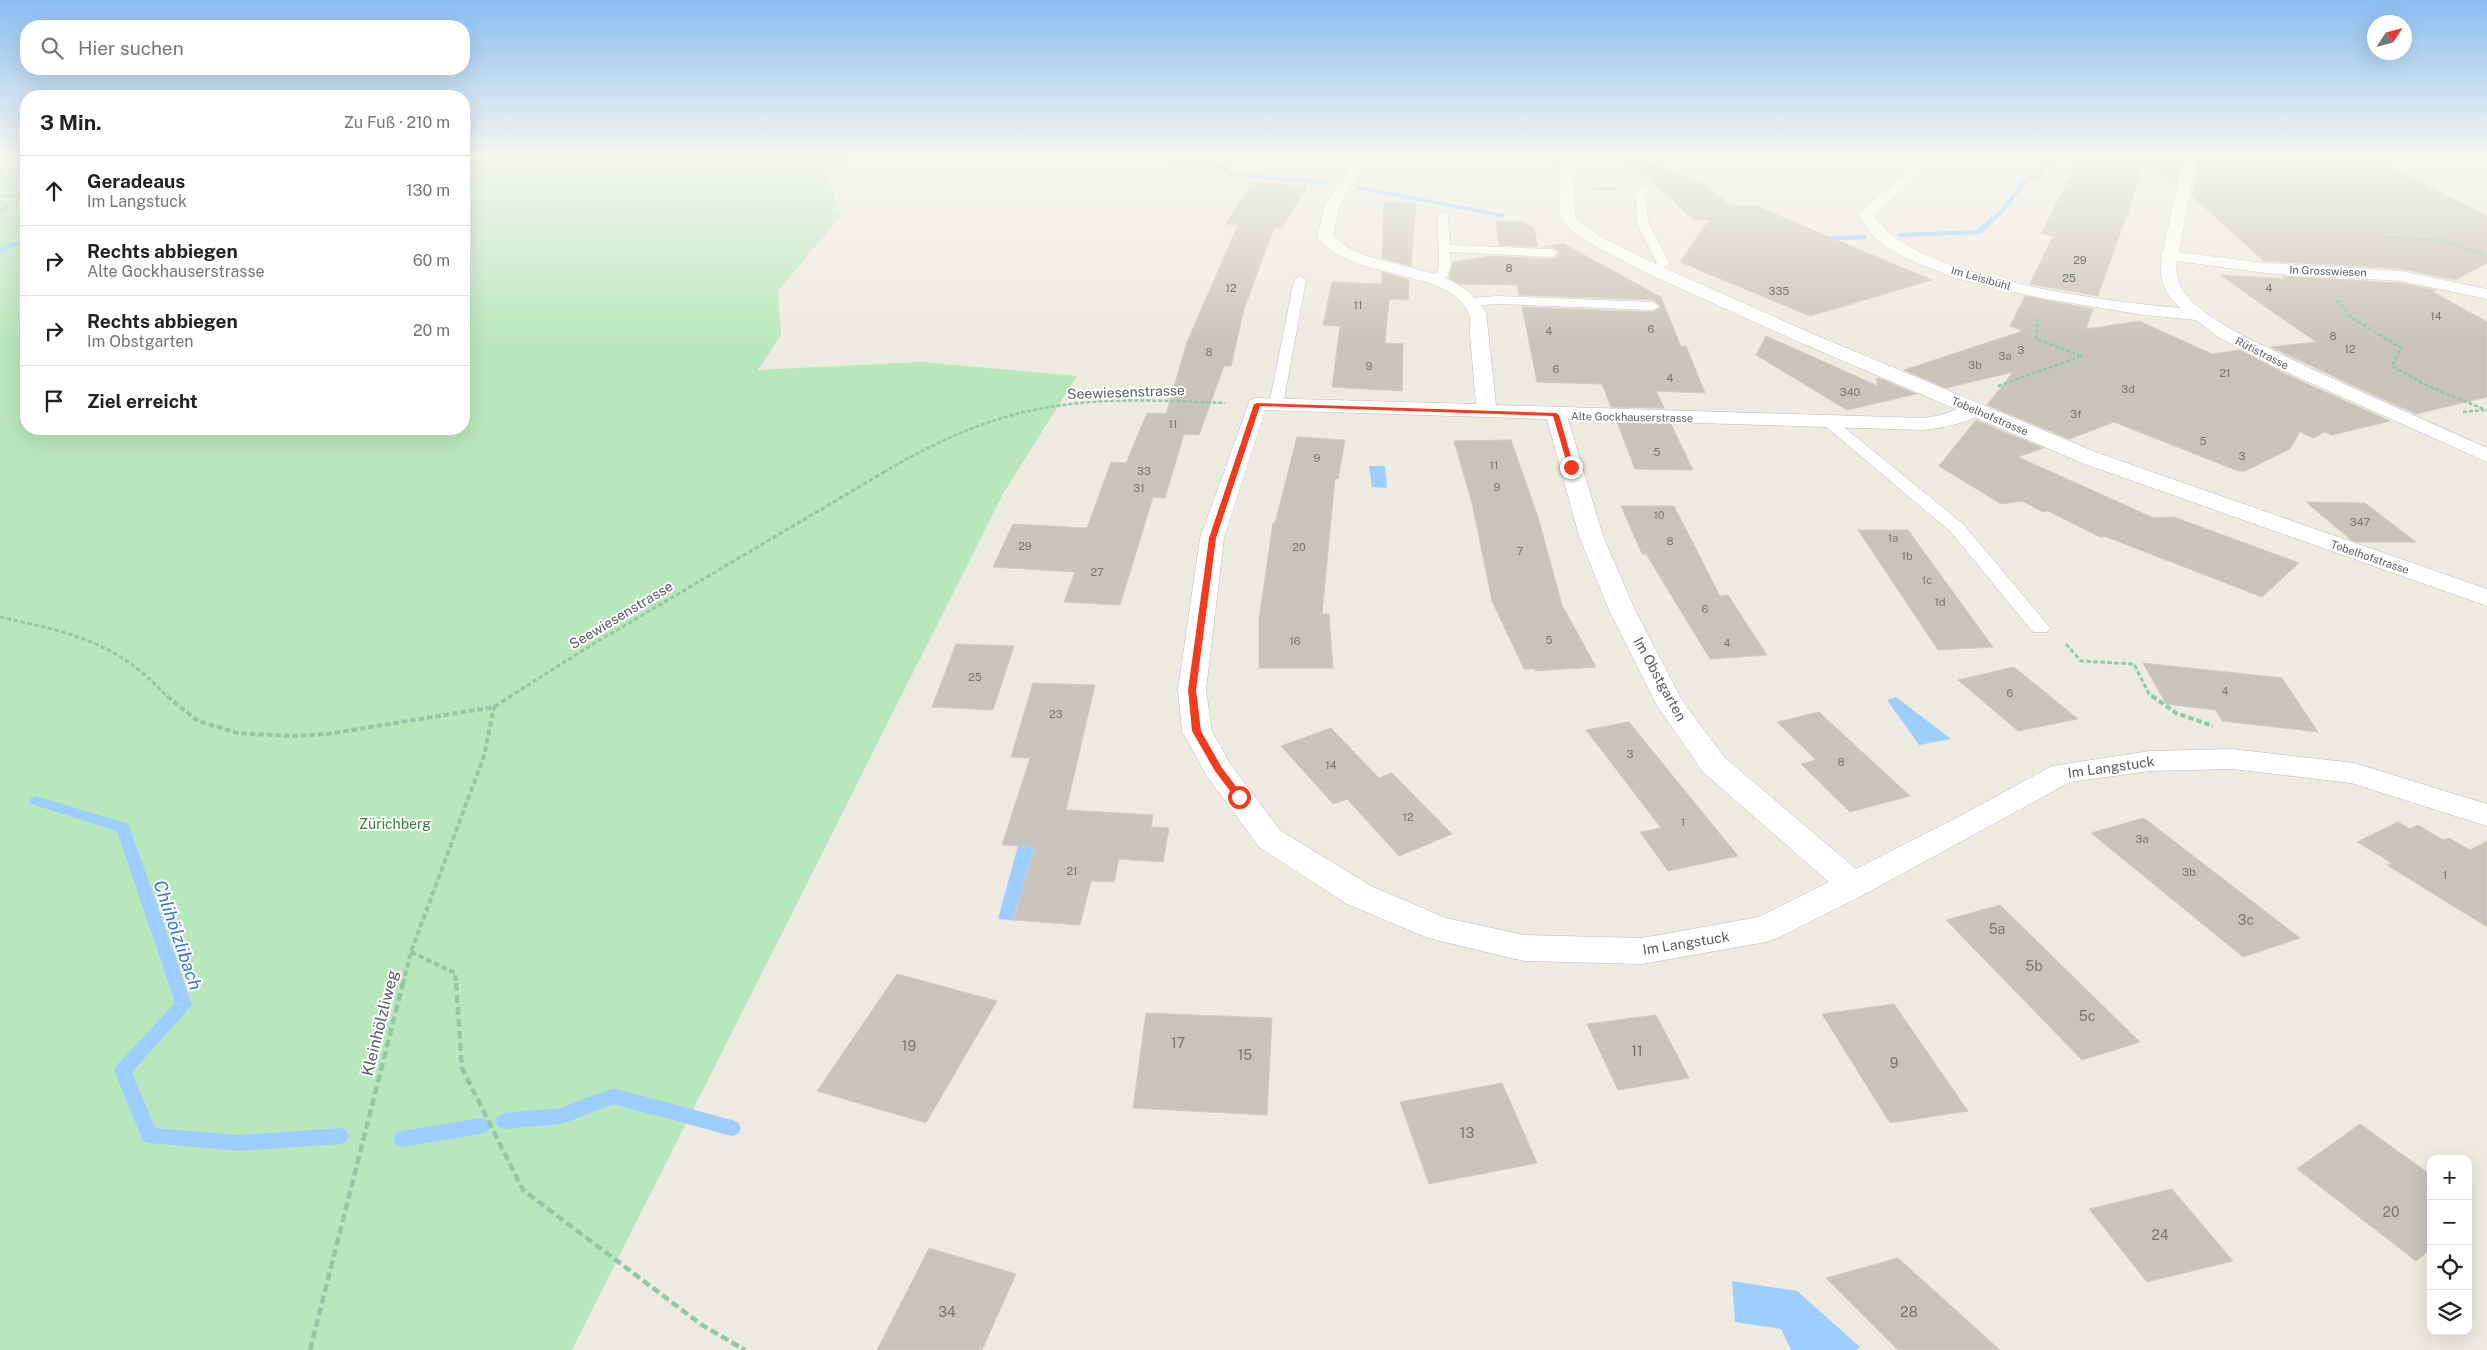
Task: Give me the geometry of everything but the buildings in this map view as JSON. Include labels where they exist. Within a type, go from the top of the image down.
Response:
[{"type":"street","points":[[1326,220],[1324,236],[1350,257],[1432,279],[1453,288],[1471,302],[1477,312],[1487,412]]},
{"type":"street","name":"Tobelhofstrasse","points":[[1570,220],[1597,241],[1652,269],[1806,338],[2090,458],[2487,598]]},
{"type":"street","name":"Im Leisibühl","points":[[1869,220],[1873,228],[1890,243],[1922,259],[1954,271],[2036,292],[2169,313],[2197,314]]},
{"type":"street","name":"Rütistrasse","points":[[2176,220],[2168,255],[2167,270],[2172,287],[2182,301],[2197,314],[2250,347],[2487,456]]},
{"type":"street","name":"In Grosswiesen","points":[[2168,255],[2300,271],[2386,274],[2487,294]]},
{"type":"street","name":"Alte Gockhauserstrasse","points":[[1267,405],[1556,415],[1924,424],[1945,421],[1974,409]]},
{"type":"street","name":"Im Langstuck","points":[[1267,405],[1212,538],[1192,690],[1197,731],[1218,769],[1270,839],[1359,896],[1440,929],[1524,948],[1642,951],[1766,929],[2063,774],[2150,761],[2241,760],[2354,773],[2487,815]]},
{"type":"street","name":"Im Obstgarten","points":[[1556,415],[1591,536],[1622,610],[1670,704],[1714,765],[1853,885]]},
{"type":"lane","points":[[1432,279],[1443,274],[1445,248],[1443,220]]},
{"type":"lane","points":[[1643,220],[1664,264],[1652,269]]},
{"type":"lane","points":[[1445,248],[1552,253]]},
{"type":"lane","points":[[1267,405],[1300,280]]},
{"type":"lane","points":[[1471,302],[1497,300],[1653,306]]},
{"type":"lane","points":[[1829,422],[1957,528],[2040,628]]},
{"type":"path","points":[[2384,237],[2441,240],[2487,256]]},
{"type":"path","points":[[2300,271],[2320,291],[2334,296],[2352,318],[2401,348],[2392,366],[2428,386],[2486,410]]},
{"type":"path","points":[[1955,401],[2082,356],[2036,339],[2038,317],[2046,313],[2037,304],[2036,292]]},
{"type":"path","name":"Seewiesenstrasse","points":[[0,617],[69,633],[94,643],[118,655],[139,670],[182,710],[198,721],[238,734],[292,736],[328,734],[494,707],[585,650],[848,493],[908,458],[950,437],[1023,413],[1068,404],[1162,401],[1267,405]]},
{"type":"path","points":[[2060,638],[2081,661],[2134,664],[2149,694],[2176,713]]},
{"type":"path","name":"Kleinhölzliweg","points":[[310,1350],[411,952],[484,756],[494,707]]},
{"type":"path","points":[[411,952],[455,973],[462,1068],[523,1190],[702,1325],[745,1350]]},
{"type":"green space","name":"Zürichberg","points":[[0,220],[20,220],[20,435],[470,435],[470,220],[838,220],[778,291],[781,335],[758,370],[922,362],[1077,376],[1003,494],[572,1350],[0,1350]]},
{"type":"water","points":[[1369,466],[1385,466],[1387,488],[1372,487]]},
{"type":"water","points":[[1896,697],[1951,739],[1919,745],[1887,700]]},
{"type":"water","points":[[1018,846],[1035,847],[1013,920],[998,919]]},
{"type":"water","points":[[1732,1281],[1797,1291],[1860,1347],[1856,1350],[1791,1350],[1781,1329],[1735,1322]]},
{"type":"waterway","points":[[1901,235],[1978,232],[1992,220]]},
{"type":"waterway","points":[[1816,239],[1863,237]]},
{"type":"waterway","points":[[0,251],[20,243]]},
{"type":"waterway","name":"Chlihölzlibach","points":[[36,801],[123,828],[184,1005],[123,1070],[149,1135],[239,1143],[340,1136]]},
{"type":"waterway","name":"Chlihölzlibach","points":[[504,1121],[562,1116],[613,1096],[732,1128]]},
{"type":"waterway","name":"Chlihölzlibach","points":[[402,1139],[481,1126]]},
{"type":"route","points":[[1239,797],[1218,769],[1197,731],[1192,690],[1212,538],[1257,404],[1556,415],[1571,467]]}]
